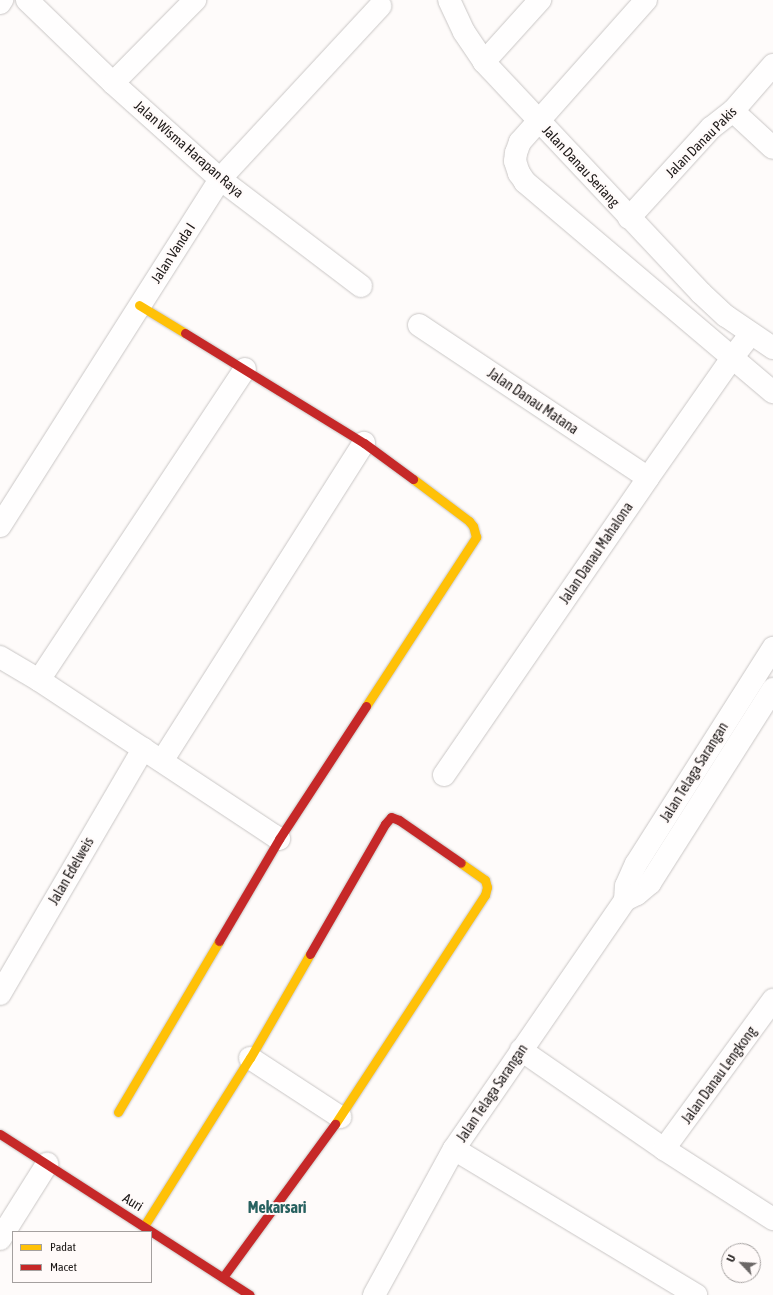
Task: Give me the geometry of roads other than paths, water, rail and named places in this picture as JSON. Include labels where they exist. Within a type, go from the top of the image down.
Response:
[{"type":"street","name":"Jalan Wisma Harapan Raya","points":[[27,0],[113,83],[220,179],[362,286]]},
{"type":"street","points":[[113,83],[195,0]]},
{"type":"street","points":[[449,0],[464,32],[484,62],[538,121],[646,0]]},
{"type":"street","points":[[484,62],[540,0]]},
{"type":"street","name":"Jalan Vanda I","points":[[0,526],[220,179],[380,6]]},
{"type":"street","name":"Jalan Danau Pakis","points":[[629,218],[710,128],[733,111],[773,65]]},
{"type":"street","points":[[733,111],[773,148]]},
{"type":"street","name":"Jalan Danau Seriang","points":[[773,348],[726,316],[701,293],[538,121],[520,142],[516,153],[515,161],[519,173],[525,182],[773,392]]},
{"type":"street","points":[[118,1112],[279,839],[476,537],[474,526],[469,521],[364,443],[139,305]]},
{"type":"street","name":"Jalan Danau Matana","points":[[419,325],[648,478]]},
{"type":"street","name":"Jalan Danau Mahalona","points":[[444,775],[648,478],[732,358],[751,334]]},
{"type":"street","points":[[39,680],[244,369]]},
{"type":"street","points":[[162,761],[364,443]]},
{"type":"street","name":"Jalan Telaga Sarangan","points":[[625,900],[626,886],[636,864],[773,648]]},
{"type":"street","points":[[0,656],[39,680],[279,839]]},
{"type":"street","name":"Jalan Telaga Sarangan","points":[[374,1295],[454,1149],[625,900],[638,894],[650,883],[773,690]]},
{"type":"street","name":"Jalan Edelweis","points":[[0,994],[143,749]]},
{"type":"street","points":[[144,1226],[250,1058],[385,824],[391,817],[399,820],[485,880],[487,887],[481,901],[340,1117],[223,1277]]},
{"type":"street","name":"Jalan Danau Lengkong","points":[[664,1150],[773,1000]]},
{"type":"street","points":[[521,1050],[664,1150],[773,1219]]},
{"type":"street","points":[[250,1058],[340,1117]]},
{"type":"street","name":"Auri","points":[[0,1134],[152,1231]]},
{"type":"street","points":[[454,1149],[696,1295]]},
{"type":"street","points":[[0,1239],[47,1164]]},
{"type":"street","name":"Auri","points":[[152,1231],[250,1295]]},
{"type":"district","name":"Mekarsari","points":[[277,1207]]}]
